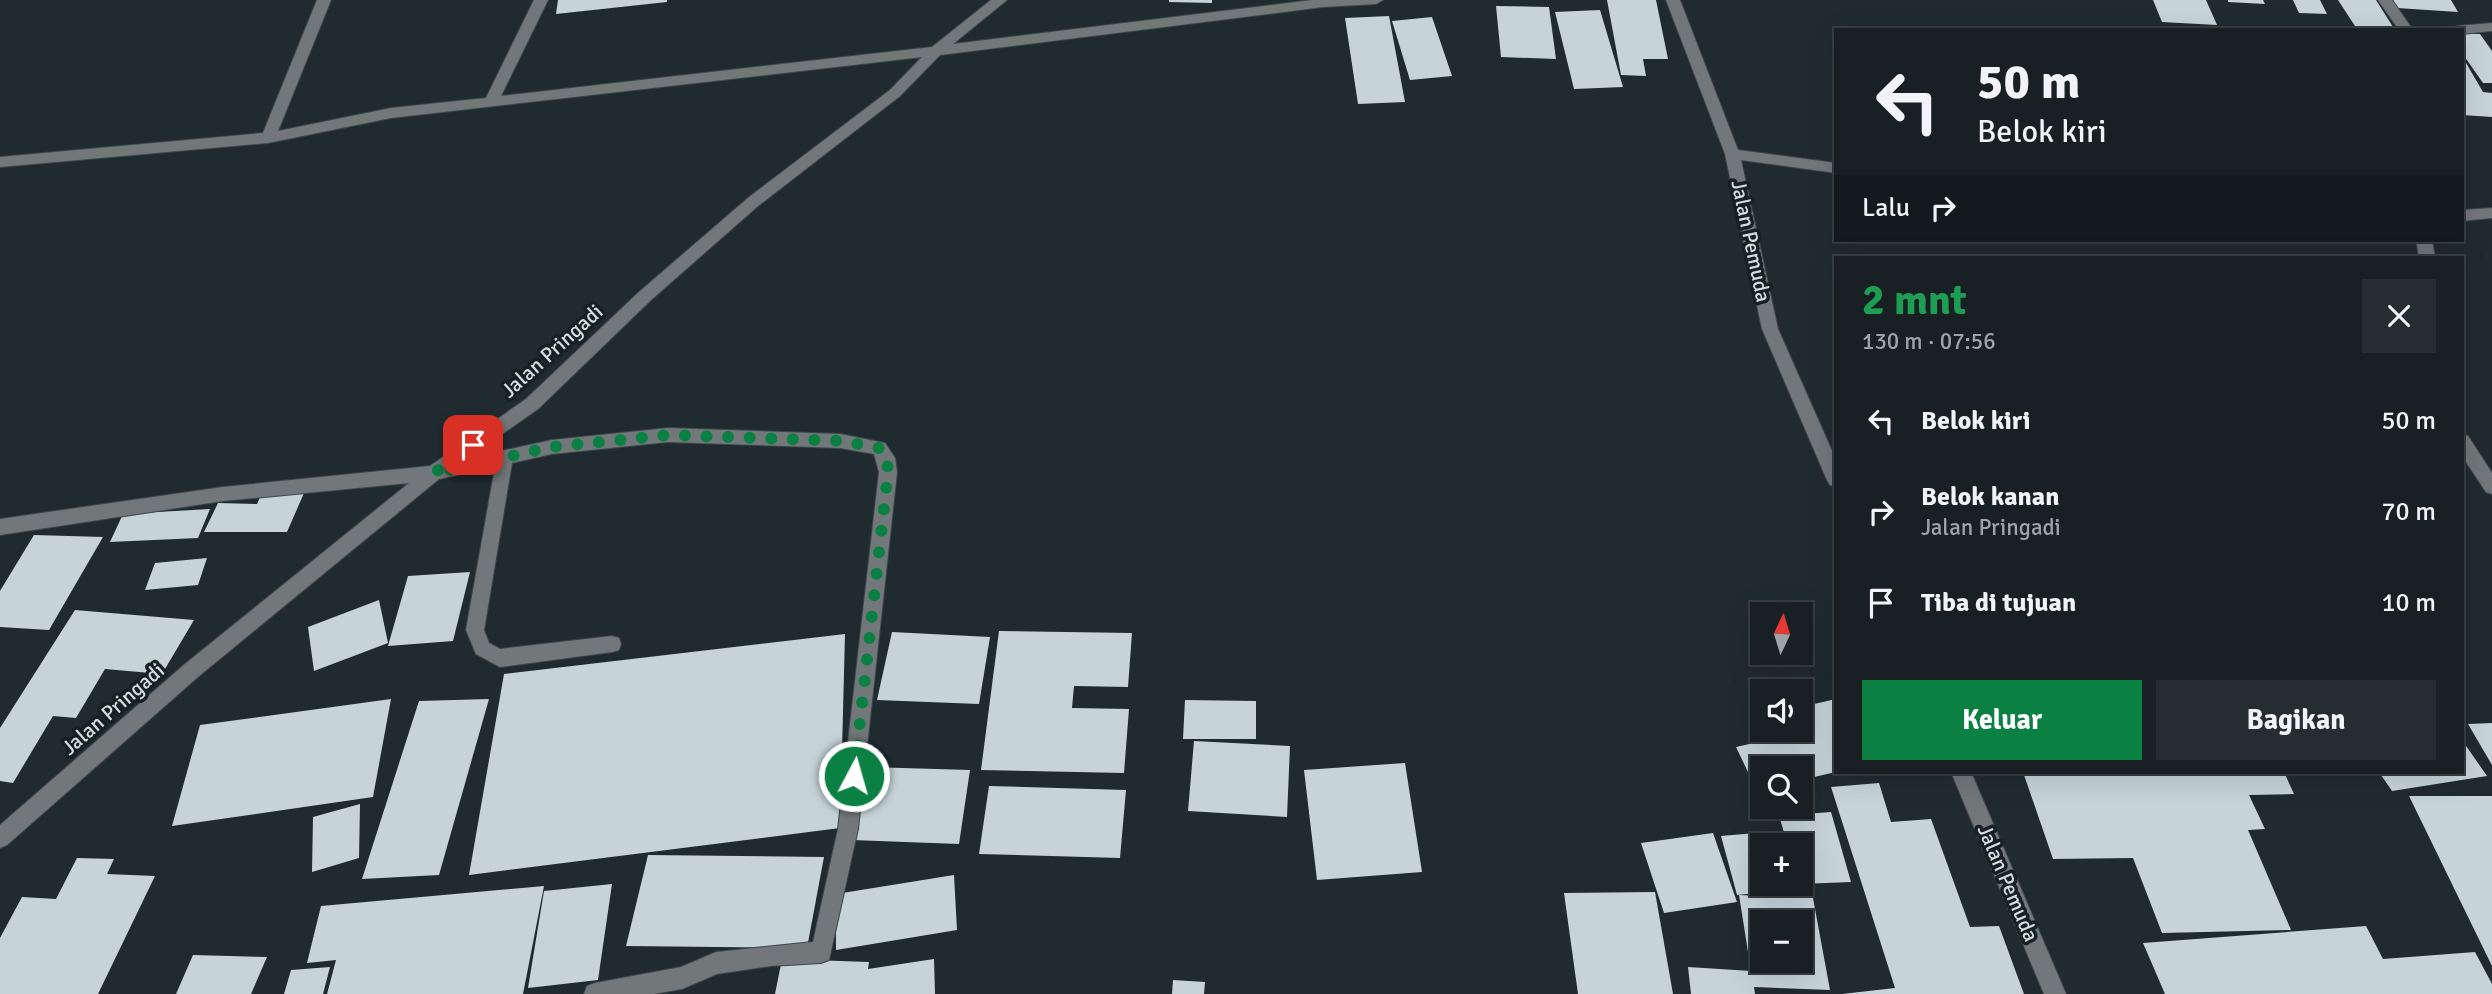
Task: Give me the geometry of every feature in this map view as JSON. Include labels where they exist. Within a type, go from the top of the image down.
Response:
[{"type":"street","points":[[268,138],[324,0]]},
{"type":"street","points":[[491,102],[541,0]]},
{"type":"street","name":"Jalan Pringadi","points":[[0,838],[192,670],[434,473],[532,404],[645,296],[752,202],[895,93],[938,49],[1000,0]]},
{"type":"street","points":[[0,162],[268,138],[391,113],[1323,3],[1376,0]]},
{"type":"street","name":"Jalan Pemuda","points":[[1673,0],[1732,154],[1770,330],[1834,475]]},
{"type":"street","points":[[2385,0],[2405,28]]},
{"type":"street","points":[[2464,29],[2492,27]]},
{"type":"street","points":[[1732,154],[1834,168]]},
{"type":"street","points":[[2464,216],[2492,213]]},
{"type":"street","points":[[0,527],[223,494],[434,473],[552,447],[668,435],[841,441],[879,448],[887,458],[888,472],[848,829],[821,953],[771,954],[716,963],[682,978],[595,994]]},
{"type":"street","points":[[2464,444],[2492,487]]},
{"type":"street","points":[[505,456],[475,630],[478,644],[485,653],[500,658],[612,644]]},
{"type":"street","name":"Jalan Pemuda","points":[[1962,774],[2054,994]]},
{"type":"building","points":[[558,0],[667,0],[667,2],[556,14]]},
{"type":"building","points":[[1212,0],[1212,3],[1169,2]]},
{"type":"building","points":[[1607,0],[1656,0],[1668,59],[1643,59],[1646,76],[1621,75]]},
{"type":"building","points":[[2153,0],[2206,0],[2217,25],[2162,22]]},
{"type":"building","points":[[2263,0],[2265,4],[2228,2]]},
{"type":"building","points":[[2293,0],[2320,0],[2327,14],[2299,13]]},
{"type":"building","points":[[2338,0],[2376,0],[2393,27],[2355,26]]},
{"type":"building","points":[[2393,0],[2451,0],[2458,12],[2397,8]]},
{"type":"building","points":[[1496,6],[1549,7],[1556,59],[1501,57]]},
{"type":"building","points":[[1600,10],[1623,87],[1574,89],[1555,12]]},
{"type":"building","points":[[1389,16],[1405,102],[1358,104],[1345,18]]},
{"type":"building","points":[[1432,17],[1452,76],[1410,80],[1392,21]]},
{"type":"building","points":[[2464,34],[2480,34],[2492,51],[2492,83],[2483,83],[2464,56]]},
{"type":"building","points":[[2464,59],[2483,92],[2492,93],[2492,117],[2464,115]]},
{"type":"building","points":[[262,493],[304,493],[287,532],[204,532],[218,503],[257,504]]},
{"type":"building","points":[[210,509],[198,538],[110,542],[123,514]]},
{"type":"building","points":[[34,535],[103,537],[49,630],[0,627],[0,591]]},
{"type":"building","points":[[207,558],[198,585],[145,590],[155,563]]},
{"type":"building","points":[[470,572],[453,641],[388,646],[408,576]]},
{"type":"building","points":[[379,600],[388,643],[314,671],[308,627]]},
{"type":"building","points":[[75,610],[194,620],[162,674],[105,669],[76,718],[53,716],[13,783],[0,781],[0,728]]},
{"type":"building","points":[[999,631],[1132,633],[1128,687],[1074,686],[1072,708],[1129,709],[1124,773],[981,770]]},
{"type":"building","points":[[892,632],[990,637],[979,704],[877,700]]},
{"type":"building","points":[[845,634],[840,828],[469,875],[504,674]]},
{"type":"building","points":[[391,699],[373,797],[172,826],[200,725]]},
{"type":"building","points":[[489,699],[439,875],[362,879],[419,701]]},
{"type":"building","points":[[1834,699],[1834,772],[1813,777],[1813,756],[1750,756],[1750,776],[1736,747],[1758,742],[1813,742],[1813,704]]},
{"type":"building","points":[[1185,700],[1256,701],[1256,739],[1183,739]]},
{"type":"building","points":[[2492,723],[2492,765],[2468,724]]},
{"type":"building","points":[[1194,741],[1290,746],[1287,817],[1188,811]]},
{"type":"building","points":[[2464,743],[2487,776],[2392,791],[2380,774],[2464,774]]},
{"type":"building","points":[[1405,763],[1422,872],[1317,880],[1304,770]]},
{"type":"building","points":[[868,767],[970,770],[959,844],[852,840]]},
{"type":"building","points":[[2024,774],[2285,774],[2294,794],[2249,795],[2265,829],[2248,830],[2291,930],[2162,933],[2133,858],[2053,859]]},
{"type":"building","points":[[1879,783],[1891,822],[1931,819],[1970,927],[1999,926],[2024,994],[1842,994],[1895,988],[1831,787]]},
{"type":"building","points":[[989,786],[1126,790],[1120,858],[979,854]]},
{"type":"building","points":[[2409,796],[2492,796],[2492,966]]},
{"type":"building","points":[[360,804],[359,858],[312,872],[313,817]]},
{"type":"building","points":[[1831,812],[1851,882],[1813,884],[1813,833],[1784,833],[1780,819],[1813,819],[1813,813]]},
{"type":"building","points":[[1713,833],[1737,902],[1664,913],[1641,843]]},
{"type":"building","points":[[1750,833],[1750,894],[1737,895],[1721,836]]},
{"type":"building","points":[[648,855],[824,857],[807,948],[626,946]]},
{"type":"building","points":[[77,858],[114,859],[107,874],[155,876],[98,994],[0,994],[0,938],[22,897],[56,899]]},
{"type":"building","points":[[954,875],[957,930],[836,950],[836,894]]},
{"type":"building","points":[[612,884],[598,980],[528,988],[544,891]]},
{"type":"building","points":[[544,886],[523,994],[327,994],[336,960],[307,963],[321,906]]},
{"type":"building","points":[[1655,892],[1673,994],[1578,994],[1564,893]]},
{"type":"building","points":[[1739,895],[1813,898],[1830,990],[1754,987],[1755,994],[1691,994],[1688,967],[1750,973],[1813,973],[1813,910],[1750,910],[1750,965]]},
{"type":"building","points":[[2366,926],[2383,959],[2475,952],[2492,984],[2492,994],[2165,994],[2143,943]]},
{"type":"building","points":[[193,955],[267,957],[251,994],[176,994]]},
{"type":"building","points":[[782,959],[869,962],[868,969],[934,959],[935,994],[775,994]]},
{"type":"building","points":[[330,967],[323,994],[284,994],[291,970]]},
{"type":"building","points":[[1173,980],[1205,982],[1204,994],[1172,994]]},
{"type":"route","points":[[473,445],[434,473],[552,447],[668,435],[747,440],[841,441],[879,448],[887,458],[888,472],[854,776]]}]
